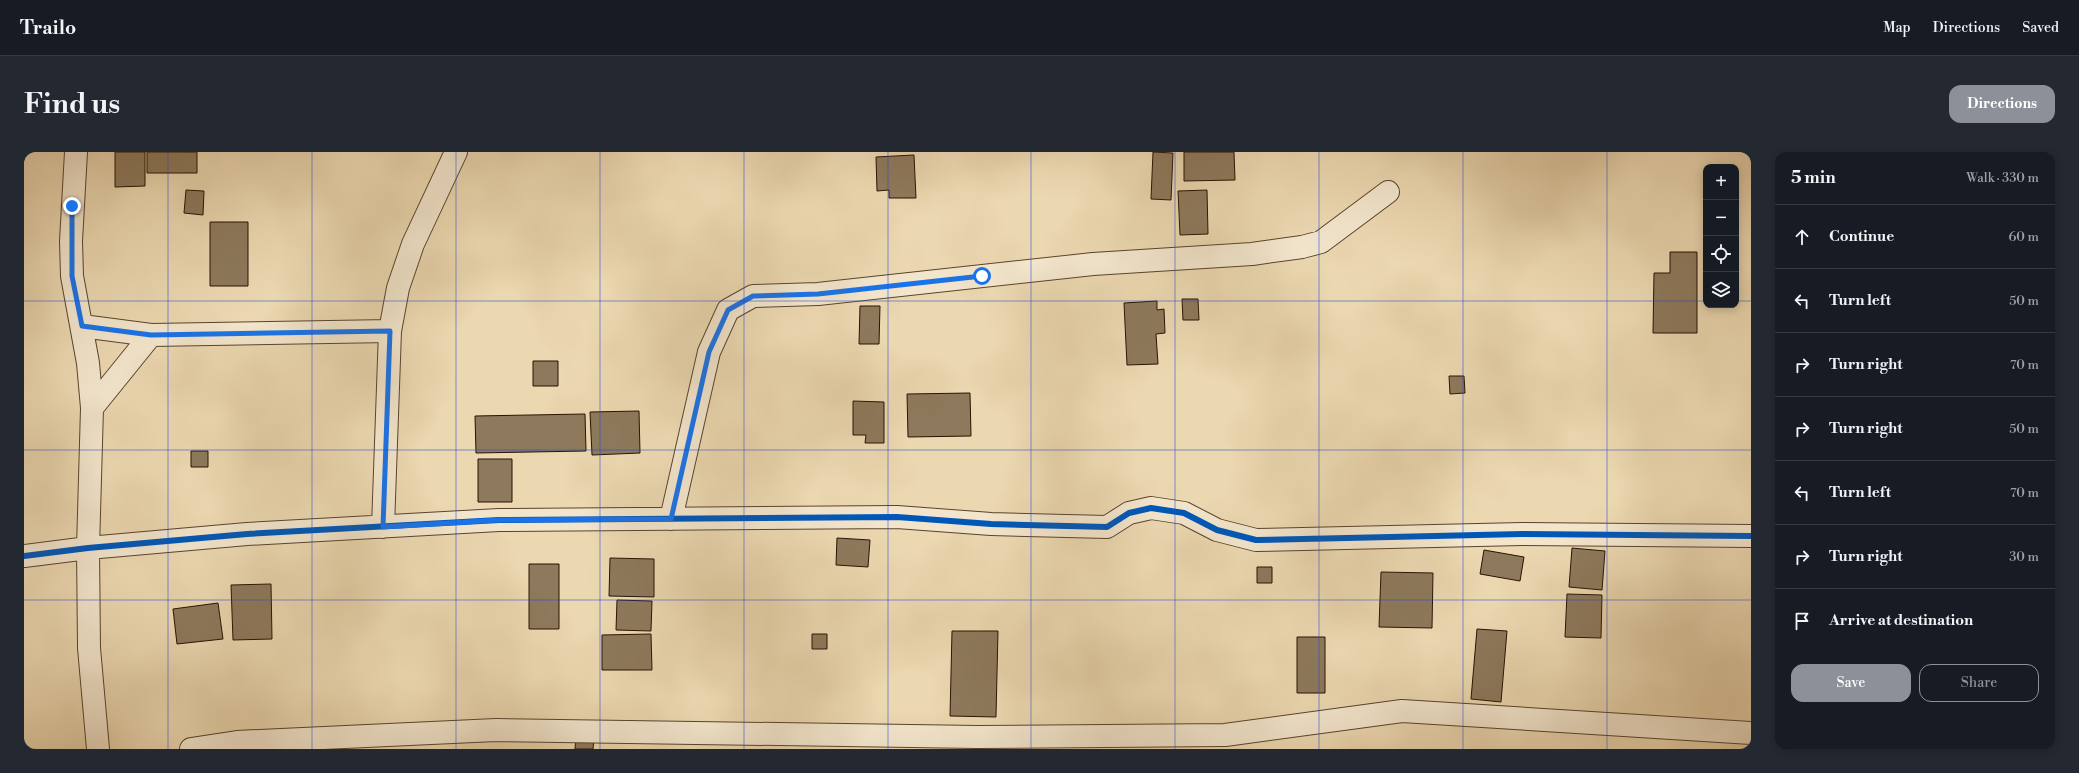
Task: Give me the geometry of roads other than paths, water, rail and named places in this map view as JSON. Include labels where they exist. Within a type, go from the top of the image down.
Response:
[{"type":"street","points":[[76,152],[72,220],[72,276],[88,363],[92,408],[88,548],[89,648],[98,749]]},
{"type":"street","points":[[383,527],[390,331],[398,288],[414,244],[456,152]]},
{"type":"street","points":[[671,519],[709,352],[728,310],[753,296],[818,294],[1093,264],[1252,254],[1302,248],[1321,242],[1388,192]]},
{"type":"street","points":[[82,326],[151,335],[390,331]]},
{"type":"street","points":[[92,408],[151,335]]},
{"type":"street","points":[[24,556],[88,548],[247,534],[499,520],[897,517],[992,524],[1107,527],[1129,513],[1152,508],[1184,513],[1217,530],[1256,540],[1522,534],[1751,536]]},
{"type":"street","points":[[191,749],[237,742],[496,730],[977,737],[1225,735],[1402,711],[1751,733]]}]
